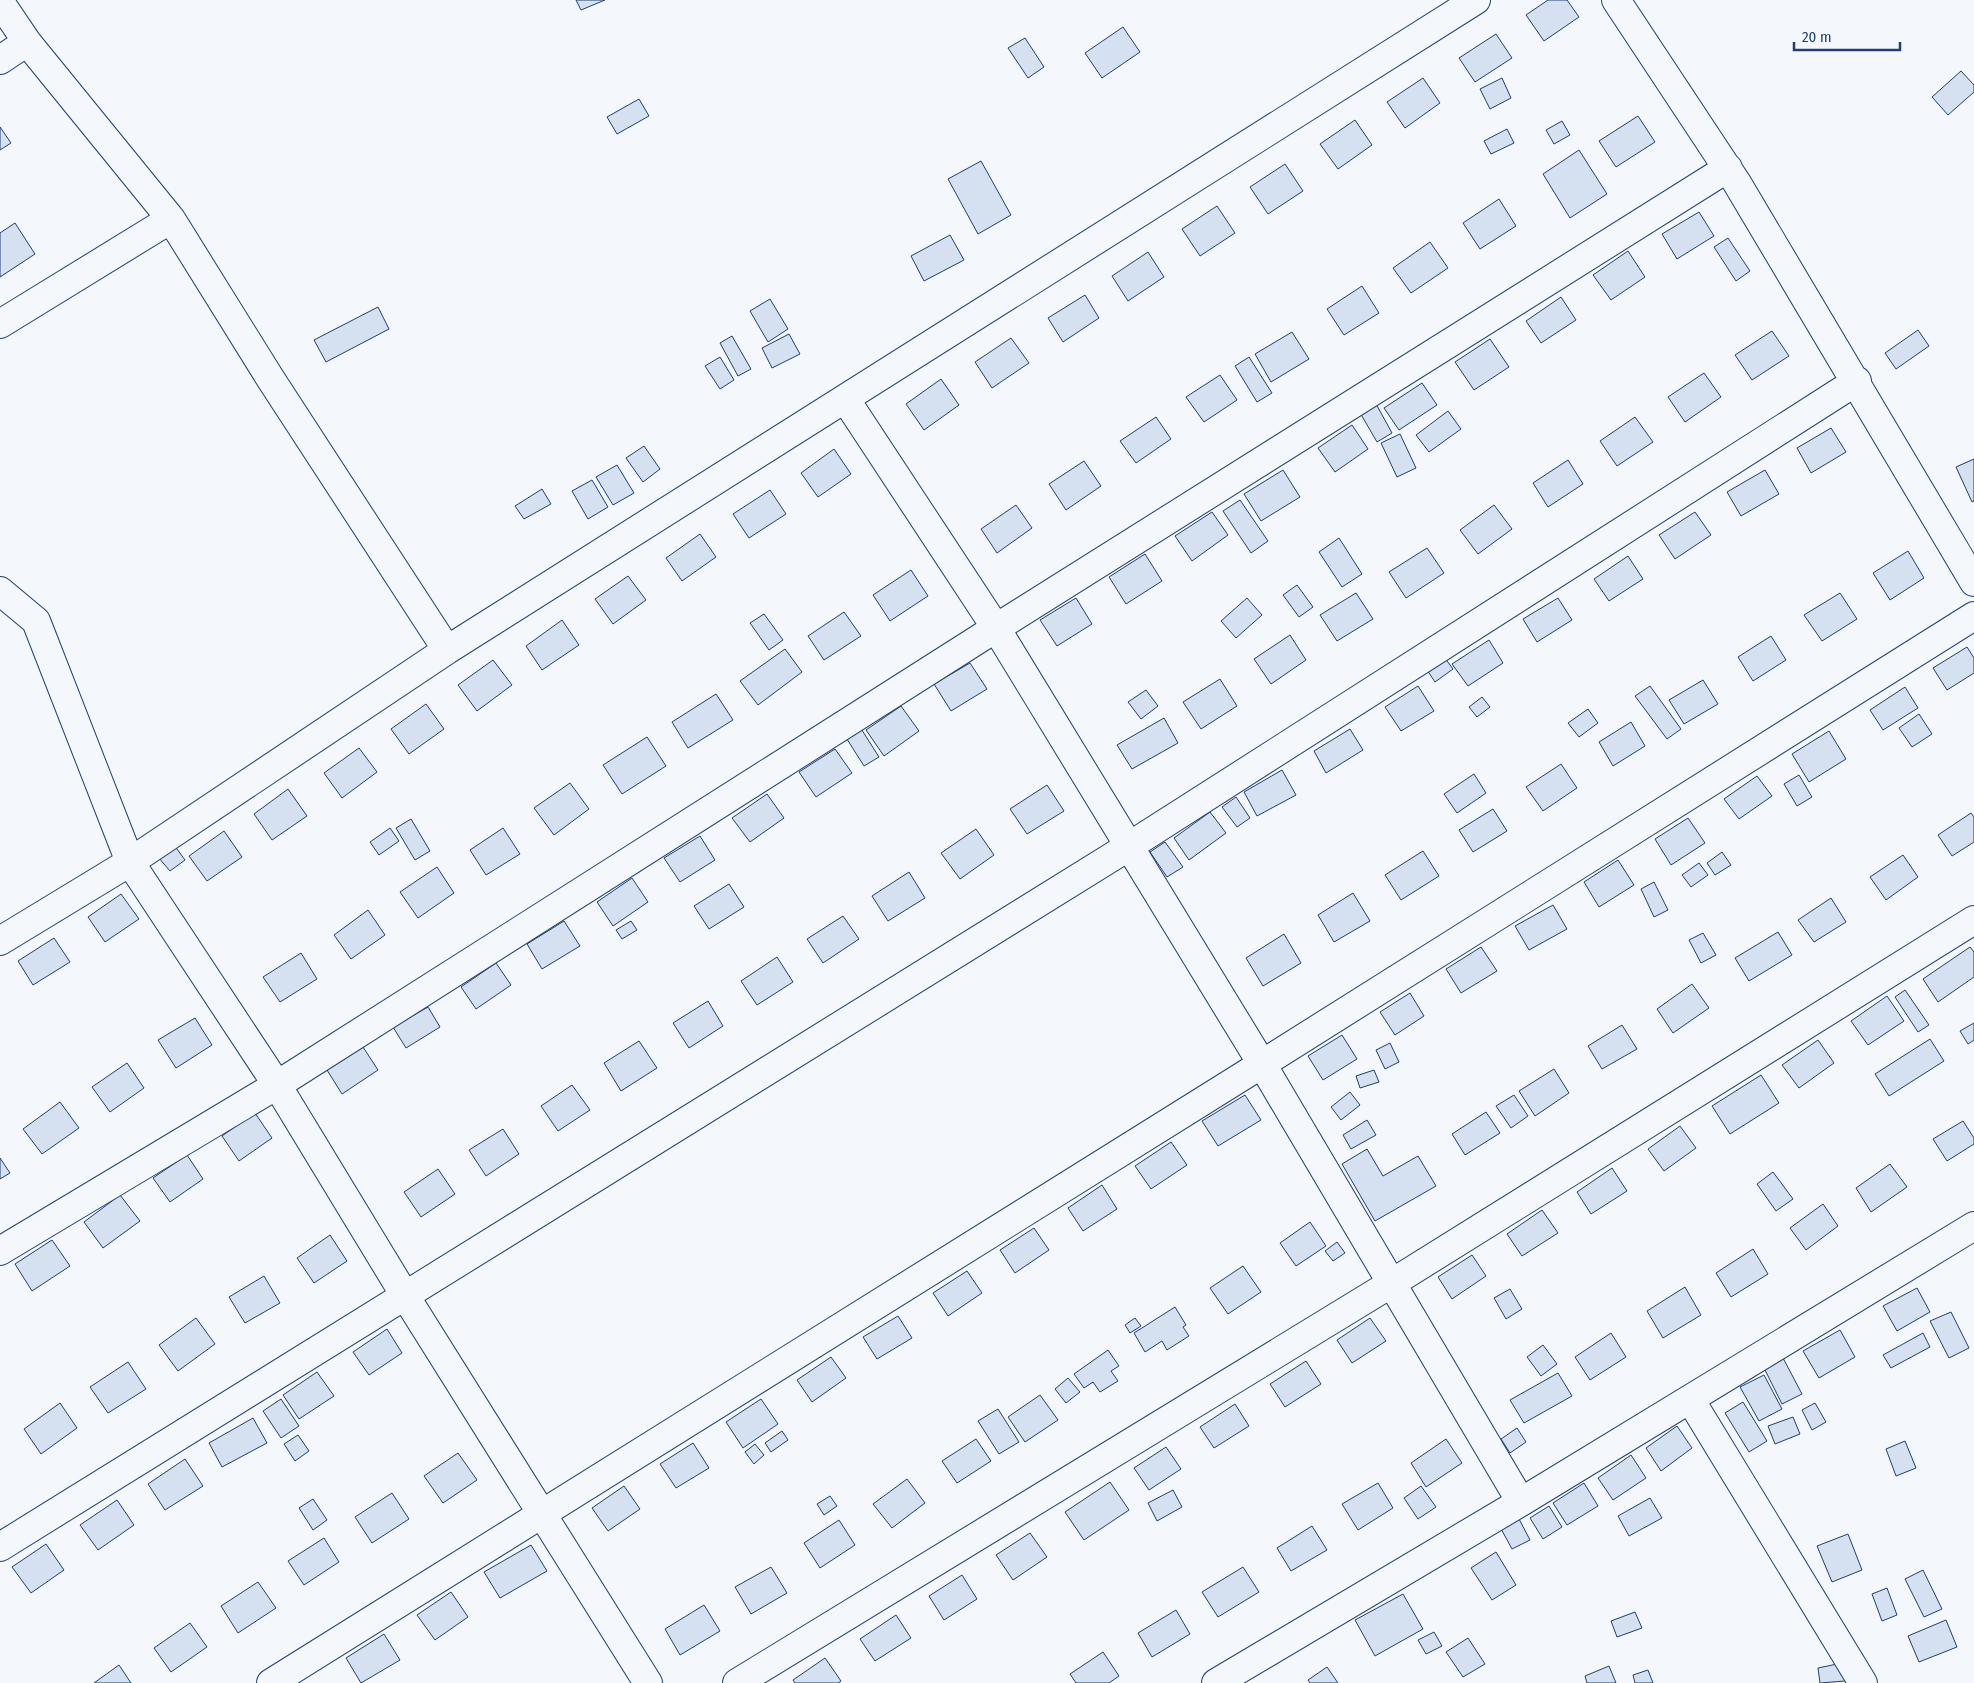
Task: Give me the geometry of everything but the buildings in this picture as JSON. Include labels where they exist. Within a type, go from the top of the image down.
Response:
[{"type":"street","points":[[0,941],[130,862],[448,650],[1476,0]]},
{"type":"street","points":[[1616,0],[1728,168],[1974,582]]},
{"type":"street","points":[[0,2],[26,42],[171,219],[276,386],[448,650]]},
{"type":"street","points":[[0,60],[26,42]]},
{"type":"street","points":[[0,1251],[277,1085],[996,628],[1728,168]]},
{"type":"street","points":[[0,324],[171,219]]},
{"type":"street","points":[[0,1547],[404,1294],[1128,846],[1856,381]]},
{"type":"street","points":[[846,400],[996,628],[1262,1064],[1520,1502]]},
{"type":"street","points":[[0,591],[36,621],[130,862],[277,1085],[404,1294],[648,1683]]},
{"type":"street","points":[[271,1683],[1262,1064],[1974,616]]},
{"type":"street","points":[[737,1683],[1392,1283],[1974,920]]},
{"type":"street","points":[[1216,1683],[1520,1502],[1974,1226]]},
{"type":"street","points":[[1690,1399],[1863,1683]]}]
